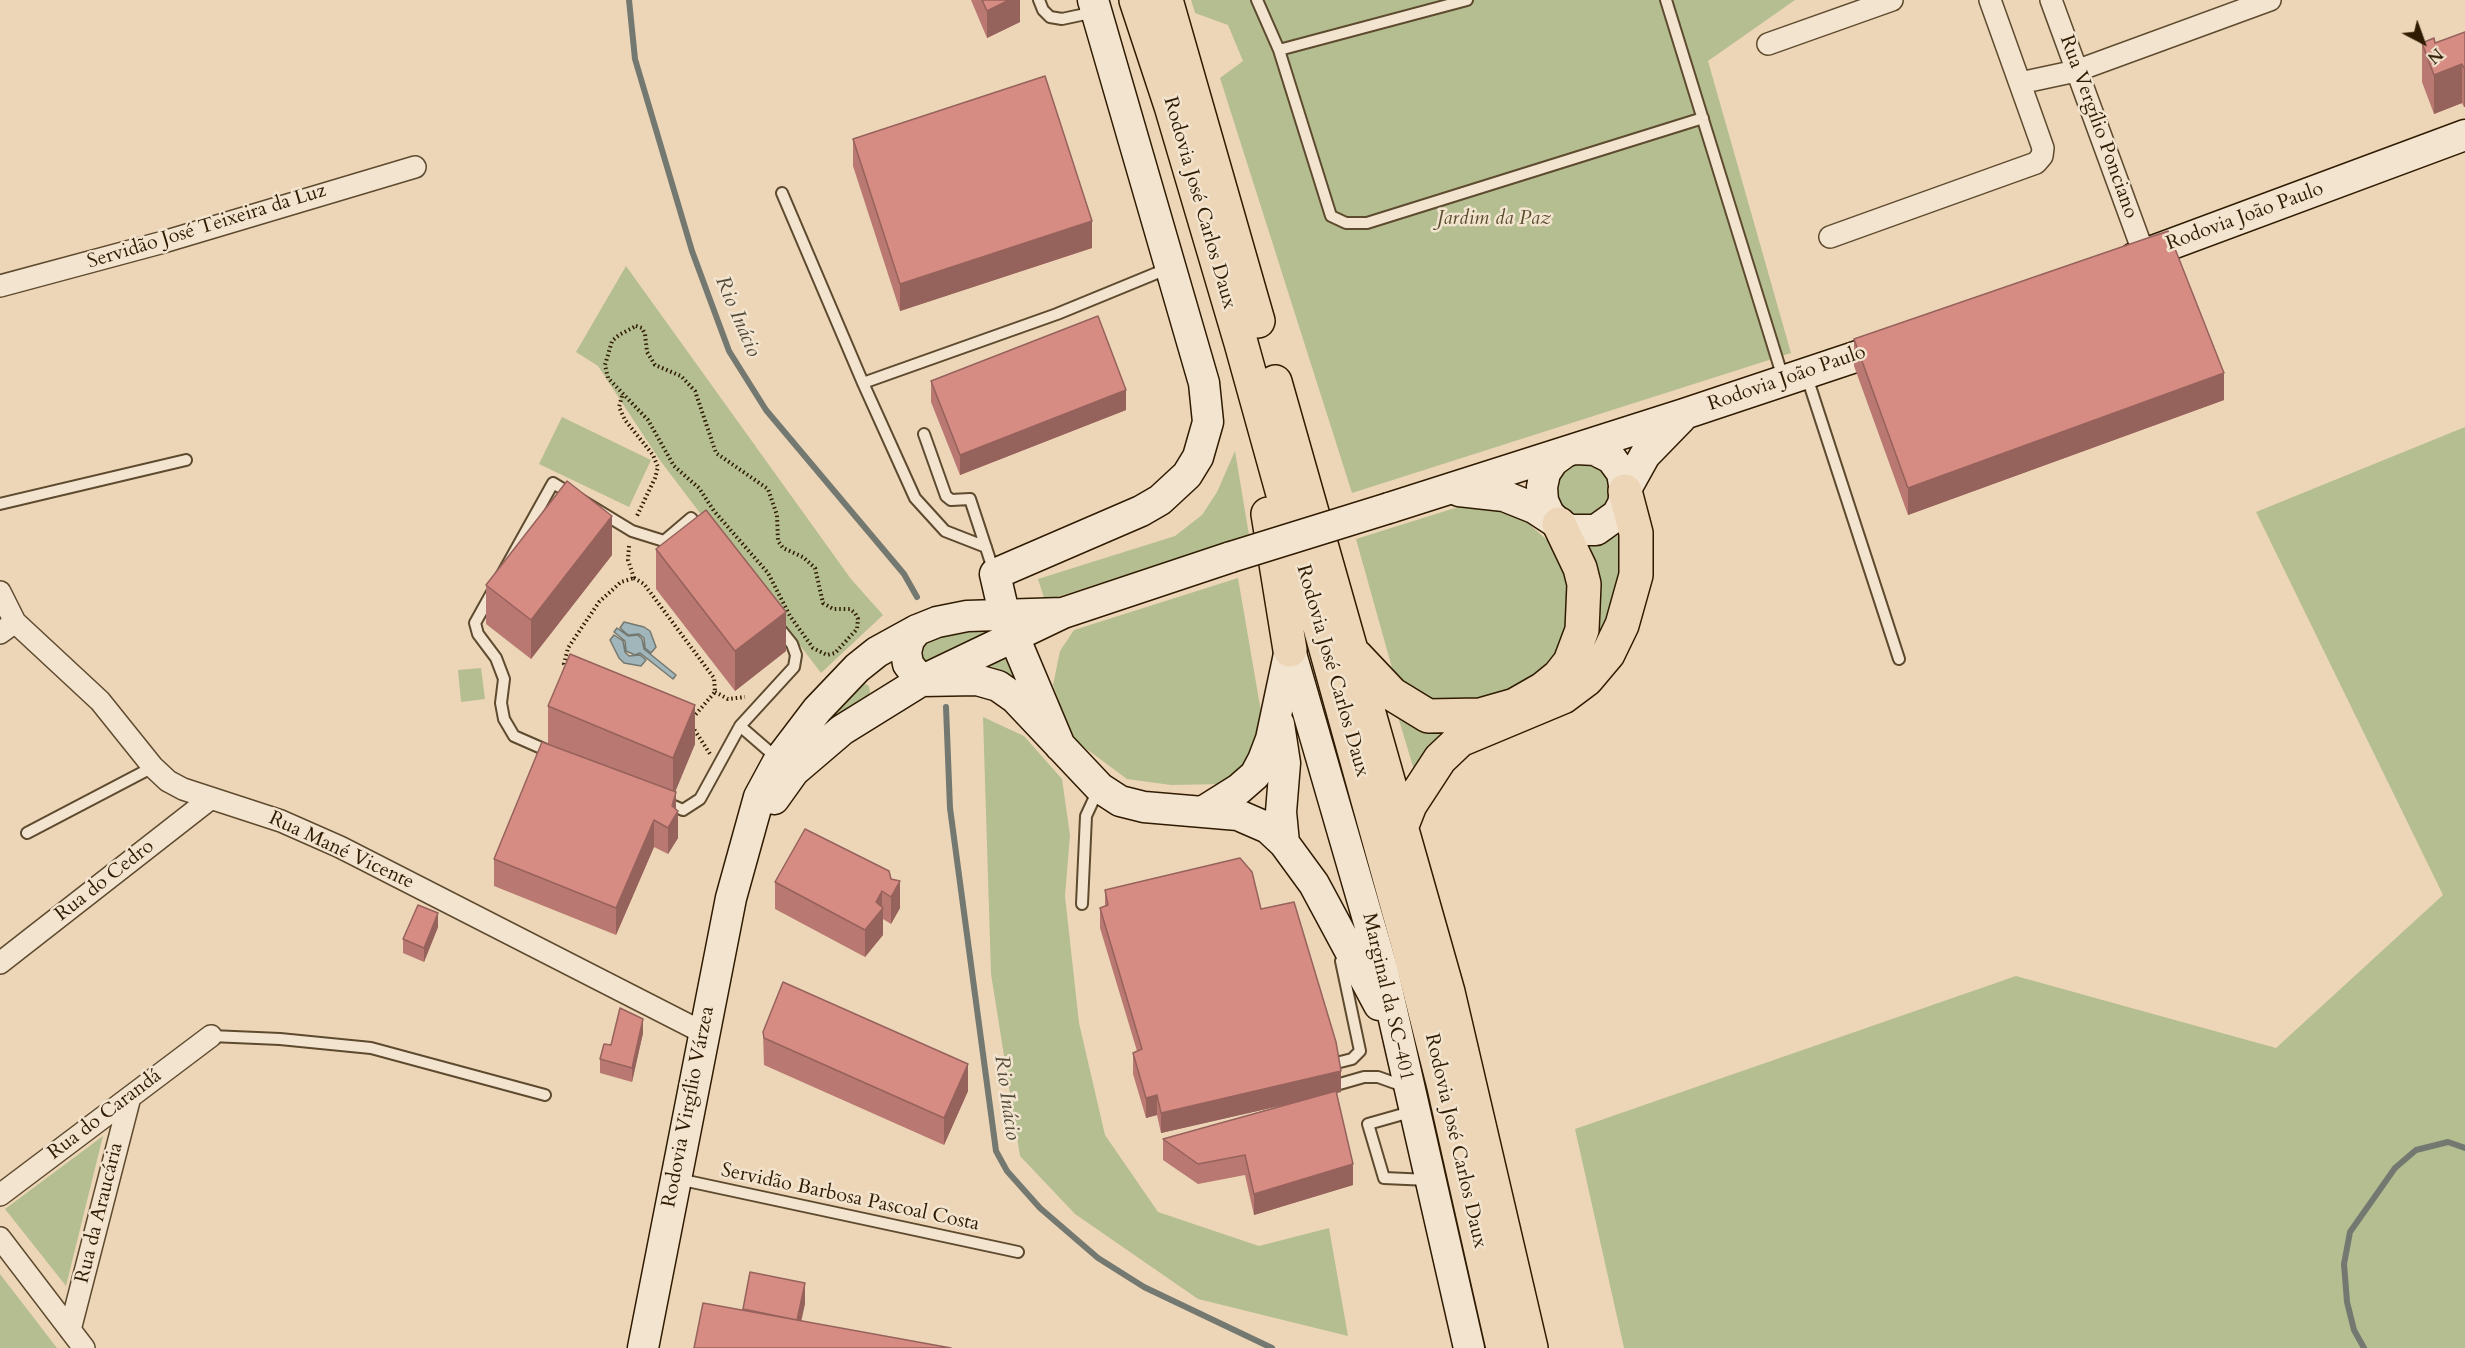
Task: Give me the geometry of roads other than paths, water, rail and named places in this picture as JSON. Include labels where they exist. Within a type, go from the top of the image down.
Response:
[{"type":"highway","name":"Rodovia José Carlos Daux","points":[[1136,0],[1171,106],[1241,343],[1409,948],[1444,1087],[1503,1348]]},
{"type":"highway","name":"Rodovia José Carlos Daux","points":[[1166,0],[1448,992],[1531,1348]]},
{"type":"highway","points":[[1241,343],[1290,650]]},
{"type":"highway","points":[[1401,828],[1410,806],[1440,759],[1460,740],[1563,697],[1587,680],[1608,654],[1622,625],[1636,575],[1636,533],[1625,491]]},
{"type":"highway","points":[[1352,652],[1392,694],[1428,716],[1480,716],[1515,705],[1543,689],[1559,676],[1570,662],[1582,630],[1584,584],[1581,568],[1559,524]]},
{"type":"main road","points":[[1060,746],[1009,624],[990,560],[1160,500],[1187,475],[1198,457],[1208,422],[1208,402],[1095,6]]},
{"type":"main road","name":"Rodovia João Paulo","points":[[2113,266],[2465,135]]},
{"type":"main road","name":"Rodovia João Paulo","points":[[1231,557],[1571,451],[1921,334]]},
{"type":"main road","name":"Rodovia João Paulo","points":[[1625,491],[1645,455],[1684,414]]},
{"type":"main road","points":[[1595,450],[1611,458],[1622,473],[1625,491],[1617,515],[1596,530],[1570,530],[1559,524],[1546,508],[1542,487],[1545,473],[1553,461],[1571,451],[1595,450]]},
{"type":"main road","name":"Rodovia João Paulo","points":[[1444,490],[1504,496],[1534,508],[1559,524]]},
{"type":"main road","name":"Rodovia Virgílio Várzea","points":[[643,1348],[704,1033],[740,867],[759,797],[779,760],[817,710],[857,668],[877,652],[917,630],[967,616],[1009,624],[1052,618],[1231,557]]},
{"type":"main road","points":[[1032,675],[1031,657],[1052,618]]},
{"type":"main road","name":"Rodovia Virgílio Várzea","points":[[740,867],[775,797],[794,771],[842,730],[1009,624]]},
{"type":"main road","points":[[917,630],[909,640],[906,652],[908,664],[921,681],[976,680],[998,686],[1015,698],[1100,788],[1120,801],[1144,807],[1203,810],[1238,815],[1256,822],[1284,843],[1314,884],[1398,1042]]},
{"type":"main road","points":[[1203,810],[1239,789],[1255,775],[1271,739],[1290,650]]},
{"type":"main road","name":"Marginal da SC-401","points":[[1290,650],[1362,892],[1469,1348]]},
{"type":"main road","points":[[857,668],[868,672],[881,690],[872,711]]},
{"type":"main road","points":[[1277,712],[1285,763],[1281,805],[1284,843]]},
{"type":"street","points":[[1768,44],[1892,0]]},
{"type":"street","points":[[1830,237],[2036,163],[2042,156],[2043,148],[1990,0]]},
{"type":"street","name":"Rua Vergílio Ponciano","points":[[2050,0],[2144,254]]},
{"type":"street","points":[[2020,83],[2076,71],[2270,0]]},
{"type":"street","name":"Servidão José Teixeira da Luz","points":[[0,286],[160,243],[414,167]]},
{"type":"street","name":"Rua Mané Vicente","points":[[0,592],[8,627],[100,701],[153,767],[183,789],[281,821],[340,847],[704,1033]]},
{"type":"street","name":"Rua do Cedro","points":[[0,963],[210,799]]},
{"type":"street","name":"Rua do Carandá","points":[[0,1195],[211,1036]]},
{"type":"street","name":"Rua da Araucária","points":[[70,1330],[130,1097]]},
{"type":"street","points":[[0,1238],[84,1348]]},
{"type":"lane","points":[[1039,0],[1043,10],[1050,16],[1062,19],[1095,6]]},
{"type":"lane","points":[[1257,0],[1279,50],[1332,216],[1346,223],[1366,223],[1703,118]]},
{"type":"lane","points":[[1279,50],[1467,0]]},
{"type":"lane","points":[[1666,0],[1703,118],[1899,659]]},
{"type":"lane","points":[[782,193],[915,498],[945,531],[990,560]]},
{"type":"lane","points":[[863,383],[1057,314],[1170,268]]},
{"type":"lane","points":[[924,434],[942,490],[951,500],[970,499],[990,560]]},
{"type":"lane","points":[[0,504],[186,460]]},
{"type":"lane","points":[[553,483],[632,531],[664,541],[691,518],[792,644],[796,655],[794,667],[740,726],[700,799],[683,810],[514,736],[504,719],[501,703],[504,679],[496,658],[478,634],[476,623],[553,483]]},
{"type":"lane","points":[[740,726],[779,760]]},
{"type":"lane","points":[[27,833],[153,767]]},
{"type":"lane","points":[[1082,904],[1086,816],[1100,788]]},
{"type":"lane","points":[[1314,884],[1345,973],[1360,1045],[1357,1056],[1352,1059],[1314,1068]]},
{"type":"lane","points":[[211,1036],[279,1039],[371,1048],[545,1095]]},
{"type":"lane","points":[[1318,1090],[1365,1077],[1384,1078],[1412,1100],[1368,1124],[1384,1178],[1430,1180]]},
{"type":"lane","name":"Servidão Barbosa Pascoal Costa","points":[[675,1178],[1018,1252]]},
{"type":"water","points":[[624,622],[644,627],[650,631],[656,647],[651,653],[645,648],[644,638],[639,634],[628,635],[620,628]]},
{"type":"water","points":[[617,628],[628,636],[638,635],[642,639],[644,649],[676,675],[673,679],[640,653],[635,655],[626,651],[625,641],[614,632]]},
{"type":"water","points":[[614,635],[623,641],[625,652],[629,656],[640,655],[646,660],[641,666],[624,663],[619,658],[610,640]]},
{"type":"waterway","name":"Rio Inácio","points":[[629,0],[635,59],[692,251],[729,351],[766,410],[904,574],[917,597]]},
{"type":"waterway","name":"Rio Inácio","points":[[946,707],[950,808],[996,1151],[1007,1171],[1040,1208],[1098,1258],[1144,1287],[1272,1348]]},
{"type":"waterway","name":"Rio Inácio","points":[[2364,1348],[2354,1330],[2347,1302],[2344,1264],[2350,1232],[2395,1168],[2416,1150],[2448,1142],[2465,1148]]},
{"type":"park label","name":"Jardim da Paz","points":[[1494,219]]}]
